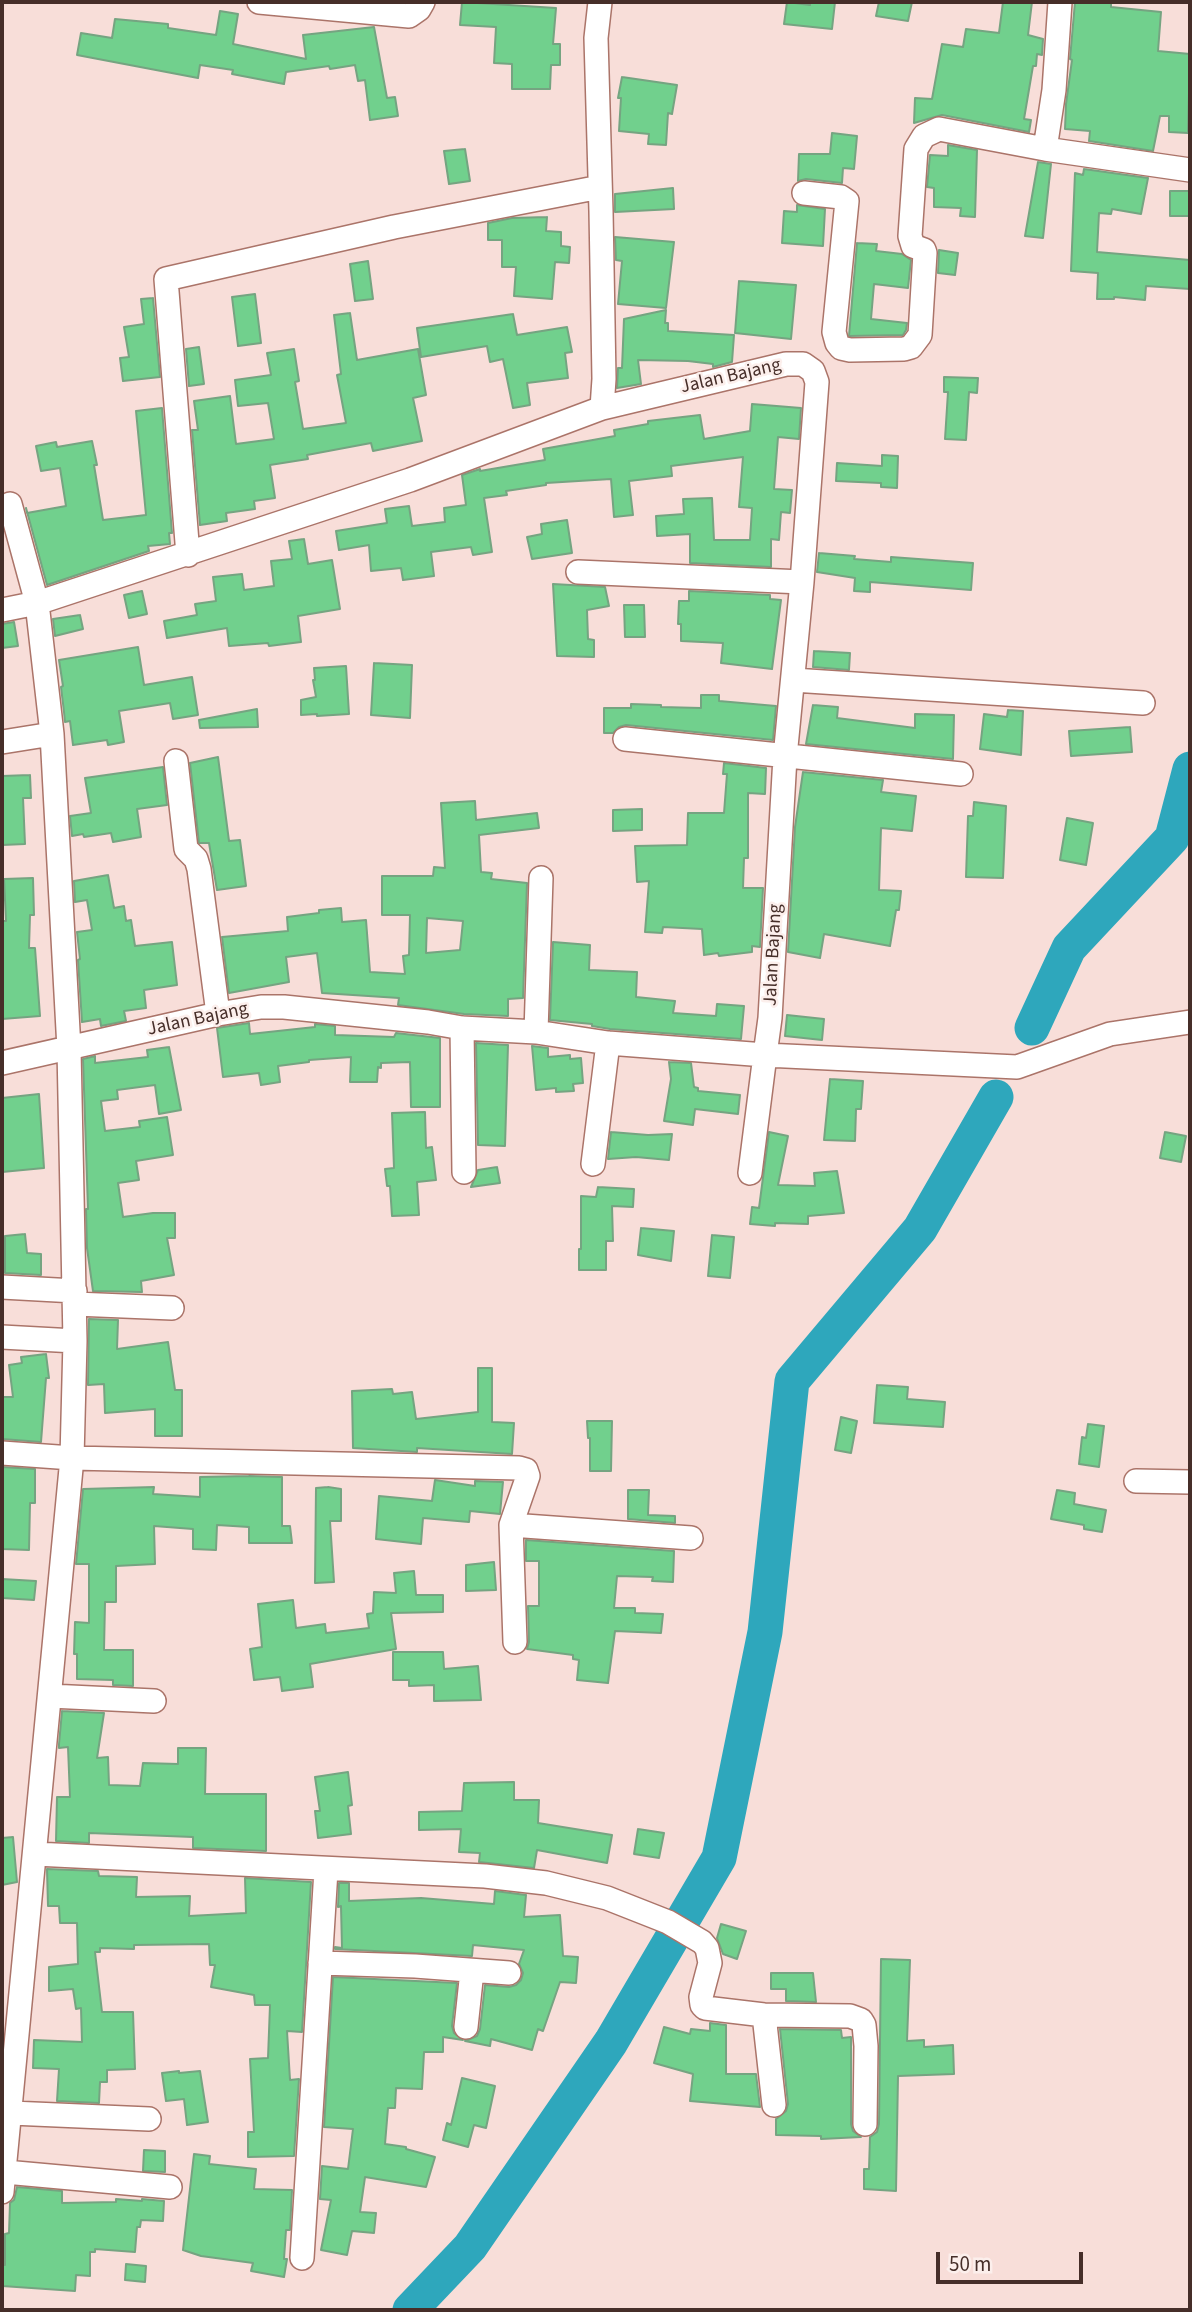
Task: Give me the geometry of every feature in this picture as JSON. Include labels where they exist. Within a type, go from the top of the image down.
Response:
[{"type":"street","points":[[259,2],[409,16],[419,9],[422,2]]},
{"type":"street","points":[[600,2],[596,38],[604,379],[602,408]]},
{"type":"street","points":[[1045,149],[1054,90],[1060,2]]},
{"type":"street","points":[[804,193],[841,197],[847,201],[834,338],[841,348],[850,350],[904,349],[911,347],[920,335],[925,253],[913,246],[910,236],[916,149],[924,136],[939,129],[1045,149],[1190,170]]},
{"type":"street","points":[[188,555],[166,279],[394,227],[600,187]]},
{"type":"street","points":[[813,371],[841,348]]},
{"type":"street","name":"Jalan Bajang","points":[[2,610],[37,603],[188,555],[410,480],[602,408],[786,363],[803,364],[813,371],[817,383],[803,582],[785,757],[770,1018],[765,1055],[608,1043],[536,1031],[462,1028],[285,1007],[261,1007],[218,1014],[2,1063]]},
{"type":"street","points":[[10,504],[37,603],[52,734],[69,1049],[75,1341],[72,1458],[3,2182],[170,2187]]},
{"type":"street","points":[[578,572],[803,582]]},
{"type":"street","points":[[793,680],[1143,703]]},
{"type":"street","points":[[2,742],[52,734]]},
{"type":"street","points":[[625,739],[961,774]]},
{"type":"street","points":[[176,761],[186,849],[196,859],[199,869],[218,1014]]},
{"type":"street","points":[[536,1031],[541,878]]},
{"type":"street","points":[[750,1172],[765,1055],[1017,1067],[1110,1034],[1190,1022]]},
{"type":"street","points":[[462,1028],[464,1172]]},
{"type":"street","points":[[593,1164],[608,1043]]},
{"type":"street","points":[[2,1287],[172,1308]]},
{"type":"street","points":[[2,1337],[75,1341]]},
{"type":"street","points":[[2,1453],[72,1458],[526,1470],[528,1476],[512,1525],[515,1642]]},
{"type":"street","points":[[1136,1481],[1190,1482]]},
{"type":"street","points":[[512,1525],[691,1538]]},
{"type":"street","points":[[50,1696],[154,1700]]},
{"type":"street","points":[[35,1854],[485,1876],[545,1883],[607,1898],[668,1922],[694,1936],[707,1948],[710,1963],[701,1997],[702,2005],[710,2010],[764,2015],[850,2016],[861,2020],[866,2046],[865,2124]]},
{"type":"street","points":[[302,2258],[326,1870]]},
{"type":"street","points":[[320,1964],[415,1966],[509,1973]]},
{"type":"street","points":[[466,2027],[472,1971]]},
{"type":"street","points":[[764,2015],[774,2105]]},
{"type":"street","points":[[11,2113],[149,2119]]},
{"type":"building","points":[[462,2],[556,8],[553,44],[560,44],[560,65],[551,65],[550,89],[512,89],[512,64],[494,63],[496,27],[460,25]]},
{"type":"building","points":[[787,2],[810,5],[810,2],[835,2],[832,29],[784,24]]},
{"type":"building","points":[[879,2],[912,2],[908,21],[876,16]]},
{"type":"building","points":[[1003,2],[1032,2],[1028,35],[1043,39],[1042,55],[1037,54],[1036,66],[1033,66],[1024,119],[1031,120],[1029,132],[942,115],[914,123],[915,98],[932,99],[942,44],[963,47],[966,29],[999,33]]},
{"type":"building","points":[[1075,2],[1111,2],[1111,7],[1161,12],[1158,51],[1190,54],[1188,133],[1169,132],[1169,116],[1160,116],[1153,151],[1089,141],[1090,131],[1065,129]]},
{"type":"building","points":[[220,11],[238,14],[233,44],[306,59],[303,35],[374,27],[387,98],[395,97],[398,116],[370,120],[365,80],[358,81],[355,65],[286,72],[284,84],[232,74],[233,70],[200,65],[198,78],[77,55],[81,33],[112,38],[115,19],[168,24],[168,28],[216,35]]},
{"type":"building","points":[[622,77],[677,85],[672,114],[668,113],[666,145],[648,144],[649,134],[619,131],[621,98],[618,98]]},
{"type":"building","points":[[832,133],[857,136],[854,169],[843,168],[842,183],[806,179],[798,181],[799,154],[830,154]]},
{"type":"building","points":[[948,145],[977,150],[975,217],[960,216],[961,208],[934,207],[934,188],[927,187],[930,155],[948,156]]},
{"type":"building","points":[[465,149],[470,181],[449,184],[444,151]]},
{"type":"building","points":[[1038,162],[1051,164],[1043,238],[1025,236]]},
{"type":"building","points":[[1084,169],[1148,178],[1141,214],[1112,209],[1111,214],[1099,213],[1097,252],[1190,260],[1190,289],[1146,286],[1145,300],[1114,297],[1097,299],[1098,273],[1071,271],[1075,173],[1083,175]]},
{"type":"building","points":[[673,188],[674,209],[615,212],[615,194]]},
{"type":"building","points":[[1170,191],[1190,191],[1190,216],[1170,216]]},
{"type":"building","points":[[797,205],[825,209],[823,246],[782,243],[784,211],[797,212]]},
{"type":"building","points":[[547,217],[546,231],[561,232],[561,246],[570,247],[569,263],[555,262],[552,299],[514,296],[516,267],[502,267],[502,240],[488,240],[488,223],[512,218]]},
{"type":"building","points":[[615,237],[674,242],[666,308],[618,304],[622,261],[616,260]]},
{"type":"building","points":[[857,243],[877,244],[876,251],[902,254],[911,260],[908,288],[874,284],[871,319],[907,323],[903,335],[849,336]]},
{"type":"building","points":[[939,250],[958,253],[955,275],[938,273]]},
{"type":"building","points":[[368,261],[373,299],[355,301],[350,264]]},
{"type":"building","points":[[739,281],[796,285],[791,339],[735,333]]},
{"type":"building","points":[[255,294],[261,343],[238,346],[232,297]]},
{"type":"building","points":[[153,298],[160,377],[123,381],[120,358],[129,357],[124,327],[144,324],[141,299]]},
{"type":"building","points":[[666,310],[665,323],[668,323],[668,331],[734,335],[732,362],[713,367],[713,364],[688,361],[638,360],[641,384],[617,388],[618,368],[622,368],[624,319]]},
{"type":"building","points":[[350,313],[357,360],[418,349],[426,395],[413,398],[422,441],[373,451],[371,443],[307,455],[308,459],[270,465],[275,498],[254,501],[255,509],[226,513],[227,521],[200,525],[192,430],[198,430],[194,401],[230,396],[236,444],[274,439],[268,403],[238,406],[235,380],[271,375],[267,353],[294,349],[299,381],[295,382],[303,429],[346,423],[337,375],[341,374],[334,315]]},
{"type":"building","points":[[513,314],[517,335],[567,327],[572,352],[565,353],[568,378],[527,383],[530,405],[513,408],[503,359],[490,362],[487,346],[421,357],[417,328]]},
{"type":"building","points":[[199,347],[204,384],[189,386],[186,349]]},
{"type":"building","points":[[944,377],[978,378],[977,393],[969,392],[966,440],[945,439],[948,392],[944,392]]},
{"type":"building","points":[[752,404],[801,408],[799,439],[778,437],[774,489],[792,490],[790,513],[781,512],[779,540],[771,539],[771,567],[690,563],[690,534],[657,536],[656,516],[684,514],[683,499],[712,498],[714,540],[750,540],[752,508],[739,507],[743,457],[671,466],[672,476],[629,481],[633,515],[614,517],[611,479],[546,483],[506,491],[507,495],[484,498],[492,552],[473,555],[471,547],[431,552],[434,576],[403,580],[401,568],[371,571],[369,545],[339,550],[336,531],[387,523],[385,509],[409,506],[412,526],[445,522],[444,508],[466,505],[462,475],[480,469],[545,460],[543,449],[615,436],[614,430],[648,424],[648,421],[700,415],[704,439],[750,431]]},
{"type":"building","points":[[162,408],[172,533],[169,533],[170,544],[148,546],[149,551],[47,585],[27,513],[66,506],[60,468],[41,471],[36,446],[56,442],[57,447],[92,441],[103,520],[146,515],[136,411]]},
{"type":"building","points":[[882,455],[898,456],[897,488],[881,487],[881,483],[836,481],[837,463],[882,466]]},
{"type":"building","points":[[567,520],[572,553],[532,559],[527,537],[542,534],[541,524]]},
{"type":"building","points":[[304,539],[308,564],[332,560],[340,609],[298,616],[301,642],[269,646],[268,643],[229,646],[227,628],[167,638],[164,621],[197,615],[195,604],[216,601],[213,577],[242,574],[244,590],[274,586],[271,561],[292,559],[289,541]]},
{"type":"building","points":[[819,553],[891,562],[891,557],[973,563],[971,590],[870,582],[870,592],[854,591],[855,578],[817,572]]},
{"type":"building","points":[[553,584],[605,587],[609,606],[587,610],[588,639],[594,640],[594,657],[557,656]]},
{"type":"building","points":[[142,591],[147,614],[129,618],[124,595]]},
{"type":"building","points":[[689,591],[770,595],[770,599],[781,600],[772,669],[721,663],[723,643],[681,641],[681,624],[678,624],[679,601],[689,601]]},
{"type":"building","points":[[624,605],[644,605],[645,637],[625,637]]},
{"type":"building","points":[[80,615],[83,629],[55,636],[53,619]]},
{"type":"building","points":[[14,622],[18,646],[2,648],[2,624]]},
{"type":"building","points":[[138,647],[144,685],[192,677],[198,715],[173,719],[170,703],[119,711],[124,742],[108,745],[107,740],[73,745],[70,721],[65,722],[59,660]]},
{"type":"building","points":[[814,651],[850,653],[849,670],[813,667]]},
{"type":"building","points":[[374,663],[412,665],[410,718],[371,715]]},
{"type":"building","points":[[346,666],[349,714],[301,715],[301,700],[316,697],[314,668]]},
{"type":"building","points":[[701,695],[719,695],[719,701],[776,706],[773,740],[626,725],[613,733],[604,733],[604,708],[631,708],[631,704],[701,708]]},
{"type":"building","points":[[813,705],[838,707],[837,718],[915,728],[915,714],[954,715],[953,759],[806,744]]},
{"type":"building","points":[[257,709],[258,727],[200,728],[199,720]]},
{"type":"building","points":[[1008,710],[1023,711],[1021,755],[980,749],[984,714],[1007,717]]},
{"type":"building","points":[[1130,727],[1132,752],[1071,756],[1069,731]]},
{"type":"building","points":[[218,757],[229,841],[240,840],[246,886],[217,890],[209,843],[199,843],[190,763]]},
{"type":"building","points":[[724,763],[766,768],[765,794],[748,793],[748,858],[744,858],[743,888],[763,888],[760,947],[752,946],[752,952],[719,956],[718,953],[704,955],[702,929],[663,927],[662,933],[645,932],[649,881],[637,882],[635,846],[687,845],[688,813],[724,813],[727,774],[723,774]]},
{"type":"building","points":[[163,767],[167,805],[137,809],[141,837],[113,842],[111,833],[72,836],[70,816],[91,813],[85,778]]},
{"type":"building","points":[[803,772],[883,780],[881,792],[916,796],[912,831],[881,828],[879,890],[901,891],[890,946],[824,934],[820,958],[788,952],[795,827]]},
{"type":"building","points":[[30,775],[31,798],[23,798],[25,844],[2,845],[2,776]]},
{"type":"building","points":[[475,801],[476,820],[537,813],[539,828],[479,835],[481,872],[492,873],[491,879],[527,883],[523,998],[508,999],[508,1016],[464,1014],[398,1005],[399,998],[322,993],[317,953],[286,957],[289,982],[229,993],[222,937],[288,931],[287,917],[319,913],[319,910],[341,908],[342,922],[366,920],[370,972],[405,974],[403,956],[409,955],[410,915],[382,915],[382,876],[433,876],[434,867],[445,868],[441,803]],"holes":[[[427,918],[463,921],[460,950],[426,953]]]},
{"type":"building","points":[[974,802],[1006,806],[1003,878],[966,877],[968,816],[973,816]]},
{"type":"building","points":[[642,809],[642,830],[613,831],[613,810]]},
{"type":"building","points":[[1067,818],[1093,823],[1086,865],[1060,860]]},
{"type":"building","points":[[108,875],[114,908],[124,906],[126,921],[131,920],[135,946],[172,942],[177,985],[144,990],[146,1008],[124,1011],[126,1021],[101,1026],[100,1019],[82,1022],[77,932],[92,930],[87,900],[75,902],[74,881]]},
{"type":"building","points":[[33,878],[34,915],[30,915],[29,948],[35,948],[40,1016],[2,1019],[2,921],[6,921],[4,879]]},
{"type":"building","points":[[553,942],[590,945],[589,970],[637,972],[636,997],[675,1001],[673,1013],[716,1016],[717,1004],[744,1006],[741,1039],[610,1029],[592,1024],[550,1020]]},
{"type":"building","points":[[787,1015],[824,1019],[822,1040],[785,1036]]},
{"type":"building","points":[[249,1023],[250,1034],[315,1027],[315,1024],[335,1026],[335,1035],[394,1037],[396,1033],[440,1038],[440,1107],[411,1107],[410,1062],[381,1063],[381,1068],[378,1067],[377,1082],[350,1082],[351,1057],[309,1060],[278,1066],[280,1082],[261,1085],[259,1073],[223,1077],[217,1028]]},
{"type":"building","points":[[476,1043],[508,1045],[505,1146],[478,1145]]},
{"type":"building","points":[[532,1046],[548,1048],[548,1057],[570,1055],[570,1059],[581,1058],[583,1083],[573,1084],[574,1091],[556,1092],[556,1088],[536,1090]]},
{"type":"building","points":[[169,1047],[181,1110],[159,1114],[155,1085],[117,1090],[118,1099],[101,1101],[105,1131],[140,1127],[139,1121],[167,1117],[173,1155],[136,1161],[139,1180],[118,1183],[123,1217],[175,1213],[175,1238],[167,1238],[174,1275],[141,1281],[142,1292],[93,1291],[87,1248],[83,1059],[95,1056],[95,1063],[148,1057],[147,1050]]},
{"type":"building","points":[[669,1062],[691,1063],[694,1087],[698,1088],[698,1091],[740,1095],[738,1114],[695,1109],[693,1125],[664,1121],[671,1079]]},
{"type":"building","points":[[830,1079],[863,1081],[861,1109],[856,1109],[855,1141],[824,1140]]},
{"type":"building","points":[[39,1094],[44,1168],[2,1172],[2,1098]]},
{"type":"building","points":[[425,1112],[426,1148],[432,1147],[436,1180],[417,1182],[419,1215],[392,1216],[390,1186],[387,1186],[385,1169],[394,1168],[392,1113]]},
{"type":"building","points":[[611,1132],[672,1134],[669,1160],[636,1157],[608,1159]]},
{"type":"building","points":[[769,1132],[788,1136],[778,1185],[815,1186],[814,1173],[837,1171],[844,1213],[808,1216],[808,1224],[750,1224],[752,1207],[759,1208]]},
{"type":"building","points":[[1165,1132],[1186,1136],[1181,1162],[1160,1158]]},
{"type":"building","points":[[497,1167],[500,1183],[471,1187],[478,1170]]},
{"type":"building","points":[[598,1187],[634,1189],[633,1207],[612,1206],[613,1241],[606,1241],[606,1270],[579,1270],[581,1196],[596,1197]]},
{"type":"building","points":[[641,1228],[674,1231],[671,1261],[638,1255]]},
{"type":"building","points":[[25,1234],[27,1253],[41,1254],[41,1275],[5,1273],[5,1236]]},
{"type":"building","points":[[712,1235],[734,1237],[730,1278],[708,1276]]},
{"type":"building","points":[[89,1319],[118,1320],[117,1349],[168,1342],[175,1390],[182,1390],[182,1436],[155,1436],[155,1409],[105,1413],[104,1384],[88,1385]]},
{"type":"building","points":[[46,1354],[49,1378],[46,1378],[41,1442],[2,1439],[2,1397],[13,1397],[9,1365],[22,1363],[21,1357]]},
{"type":"building","points":[[478,1368],[492,1368],[492,1422],[514,1423],[512,1454],[417,1448],[417,1452],[353,1448],[352,1391],[392,1389],[393,1394],[412,1392],[416,1419],[478,1412]]},
{"type":"building","points":[[877,1385],[908,1387],[907,1399],[945,1402],[943,1427],[874,1423]]},
{"type":"building","points":[[841,1417],[857,1421],[851,1453],[835,1450]]},
{"type":"building","points":[[587,1421],[612,1421],[611,1471],[590,1471]]},
{"type":"building","points":[[1088,1424],[1104,1426],[1099,1467],[1079,1464],[1082,1437],[1086,1438]]},
{"type":"building","points":[[2,1467],[35,1469],[35,1503],[30,1503],[29,1550],[2,1549]]},
{"type":"building","points":[[200,1477],[282,1477],[282,1526],[290,1526],[292,1543],[249,1543],[249,1527],[217,1525],[216,1550],[193,1549],[193,1529],[154,1526],[155,1564],[116,1566],[116,1602],[105,1602],[104,1650],[133,1650],[133,1686],[113,1685],[113,1680],[77,1679],[77,1654],[74,1654],[75,1622],[89,1623],[89,1564],[76,1564],[83,1489],[154,1487],[153,1494],[200,1497]]},
{"type":"building","points":[[435,1480],[475,1486],[475,1481],[503,1482],[500,1514],[470,1511],[469,1522],[423,1518],[421,1544],[376,1539],[379,1496],[432,1501]]},
{"type":"building","points":[[316,1488],[341,1489],[341,1521],[330,1521],[334,1582],[315,1583]]},
{"type":"building","points":[[628,1490],[649,1490],[648,1515],[675,1516],[675,1523],[628,1519]]},
{"type":"building","points":[[1057,1490],[1075,1493],[1074,1504],[1106,1510],[1102,1532],[1084,1529],[1084,1525],[1051,1519]]},
{"type":"building","points":[[526,1540],[674,1551],[673,1582],[652,1581],[653,1577],[617,1576],[614,1608],[635,1608],[635,1613],[663,1614],[661,1633],[615,1631],[608,1683],[577,1680],[579,1660],[573,1659],[573,1655],[527,1649],[528,1606],[539,1606],[539,1561],[526,1561]]},
{"type":"building","points":[[494,1562],[496,1590],[466,1591],[466,1565]]},
{"type":"building","points":[[414,1571],[416,1595],[443,1595],[443,1612],[391,1613],[396,1649],[310,1664],[313,1687],[282,1691],[280,1677],[254,1680],[250,1649],[262,1647],[258,1604],[293,1600],[296,1628],[325,1624],[326,1633],[369,1628],[367,1614],[373,1613],[374,1592],[396,1593],[394,1573]]},
{"type":"building","points":[[2,1579],[36,1581],[34,1600],[2,1598]]},
{"type":"building","points":[[393,1652],[443,1652],[444,1669],[478,1666],[481,1700],[434,1701],[434,1685],[409,1686],[409,1680],[393,1680]]},
{"type":"building","points":[[62,1711],[104,1713],[97,1758],[108,1757],[109,1785],[140,1786],[143,1763],[178,1764],[178,1748],[206,1748],[205,1794],[266,1794],[266,1851],[193,1848],[193,1837],[89,1833],[89,1843],[56,1841],[57,1797],[70,1797],[68,1747],[59,1748]]},
{"type":"building","points":[[348,1772],[352,1805],[348,1806],[351,1834],[318,1838],[315,1811],[320,1811],[315,1777]]},
{"type":"building","points":[[514,1782],[514,1800],[539,1800],[538,1823],[612,1835],[607,1863],[537,1850],[534,1868],[479,1862],[480,1853],[459,1852],[461,1829],[419,1830],[419,1812],[462,1811],[464,1783]]},
{"type":"building","points":[[638,1829],[664,1833],[659,1858],[634,1854]]},
{"type":"building","points":[[13,1837],[17,1882],[2,1885],[2,1838]]},
{"type":"building","points":[[47,1869],[98,1871],[99,1876],[137,1877],[136,1897],[190,1896],[189,1916],[246,1913],[245,1878],[311,1882],[302,2032],[287,2031],[290,2080],[299,2079],[294,2156],[248,2157],[248,2132],[254,2132],[250,2059],[268,2058],[270,2005],[255,2005],[254,1995],[211,1987],[215,1965],[210,1965],[209,1944],[134,1945],[134,1949],[100,1948],[100,1952],[95,1952],[102,2012],[133,2012],[135,2069],[107,2070],[107,2082],[100,2082],[99,2103],[57,2101],[59,2069],[33,2068],[34,2040],[82,2042],[81,2008],[76,2009],[73,1989],[49,1991],[49,1967],[78,1964],[77,1923],[60,1923],[59,1906],[48,1906]]},
{"type":"building","points":[[339,1883],[349,1883],[349,1901],[421,1898],[494,1904],[495,1891],[526,1895],[524,1917],[560,1915],[563,1956],[578,1957],[576,1983],[560,1982],[543,2031],[538,2029],[532,2050],[491,2039],[490,2046],[465,2041],[477,2036],[480,2029],[485,1985],[509,1987],[521,1980],[523,1973],[519,1964],[524,1950],[473,1945],[472,1956],[335,1949],[342,1948],[341,1906],[338,1907]]},
{"type":"building","points":[[721,1924],[746,1931],[737,1959],[723,1954],[717,1938]]},
{"type":"building","points":[[881,1959],[910,1960],[907,2041],[924,2040],[924,2047],[953,2045],[954,2074],[898,2076],[896,2191],[864,2189],[864,2169],[869,2169],[870,2137],[877,2132],[879,2124]]},
{"type":"building","points":[[771,1973],[813,1973],[816,2002],[786,2001],[786,1989],[771,1989]]},
{"type":"building","points":[[333,1977],[457,1983],[452,2026],[454,2033],[463,2040],[443,2037],[443,2052],[424,2052],[422,2089],[396,2088],[395,2108],[388,2108],[385,2144],[406,2147],[435,2157],[426,2187],[365,2177],[360,2212],[376,2213],[374,2233],[352,2231],[347,2255],[321,2250],[331,2200],[320,2199],[322,2166],[348,2169],[353,2129],[324,2127]]},
{"type":"building","points":[[710,2023],[726,2025],[726,2074],[756,2074],[760,2107],[690,2101],[693,2074],[654,2063],[664,2027],[690,2034],[691,2029],[710,2031]]},
{"type":"building","points":[[780,2029],[841,2030],[842,2038],[851,2037],[851,2124],[853,2131],[861,2137],[821,2139],[821,2136],[776,2135],[776,2119],[786,2111],[788,2104]]},
{"type":"building","points":[[200,2071],[208,2122],[187,2125],[184,2099],[166,2101],[162,2073]]},
{"type":"building","points":[[462,2078],[495,2086],[486,2128],[474,2125],[468,2147],[443,2140],[447,2123],[451,2125]]},
{"type":"building","points":[[144,2150],[165,2151],[165,2172],[143,2171]]},
{"type":"building","points":[[194,2154],[210,2156],[209,2164],[256,2169],[254,2189],[292,2190],[290,2230],[286,2230],[284,2259],[287,2259],[284,2277],[251,2271],[253,2263],[201,2256],[183,2250]]},
{"type":"building","points":[[17,2187],[62,2191],[62,2203],[116,2202],[116,2199],[164,2201],[163,2221],[141,2220],[140,2227],[137,2227],[135,2252],[95,2249],[95,2252],[90,2252],[90,2276],[76,2275],[75,2291],[2,2286],[5,2234],[9,2233],[10,2203],[14,2200]]},
{"type":"building","points":[[126,2264],[146,2266],[145,2282],[125,2280]]},
{"type":"waterway","points":[[1032,1028],[1069,948],[1172,838],[1190,769]]},
{"type":"waterway","points":[[410,2310],[470,2247],[611,2042],[719,1858],[765,1632],[792,1381],[920,1229],[996,1097]]}]
